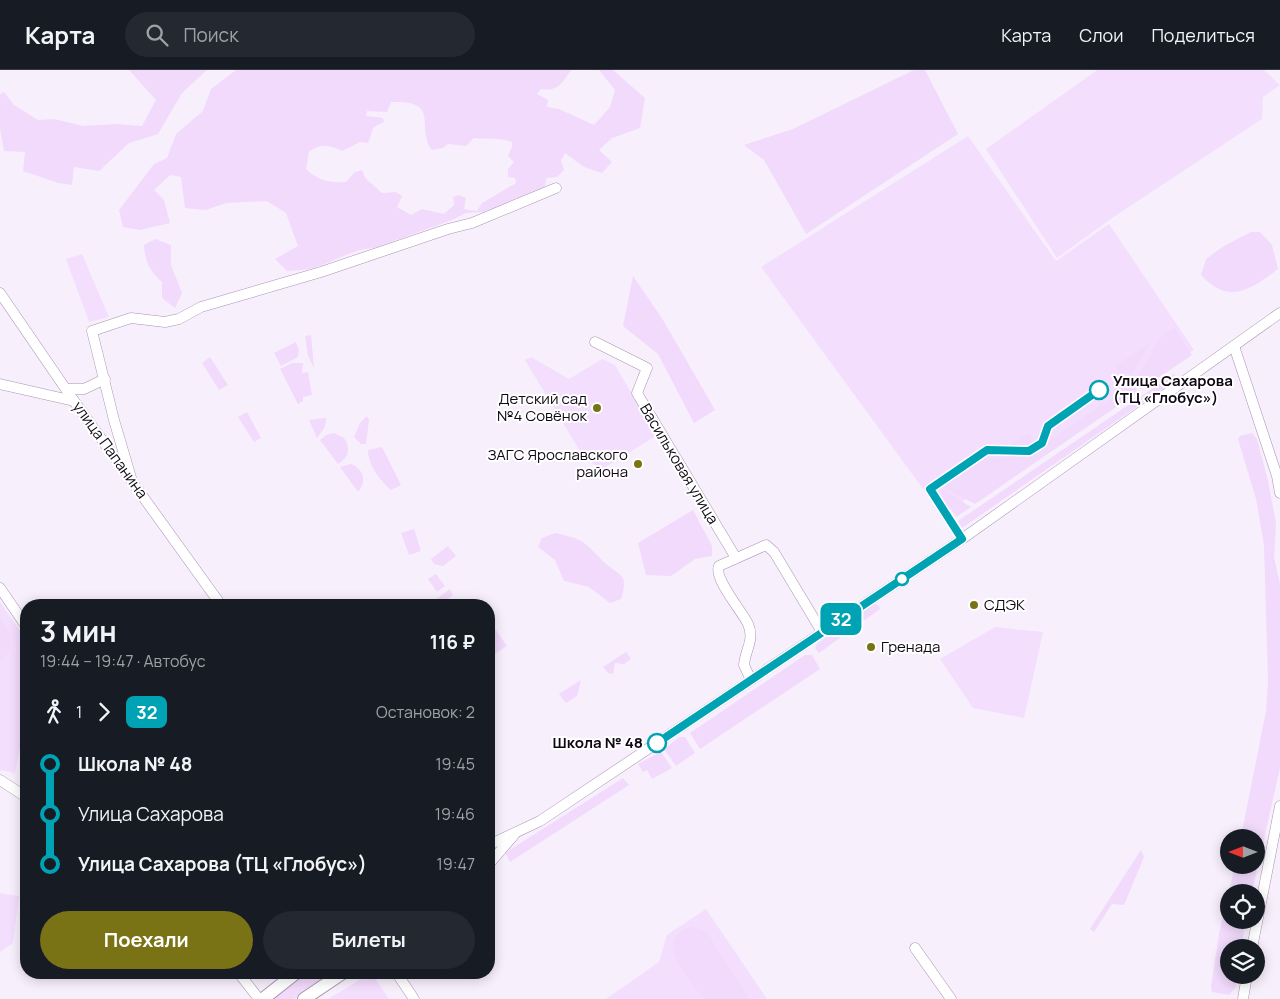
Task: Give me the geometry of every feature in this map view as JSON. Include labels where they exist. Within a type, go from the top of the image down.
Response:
[{"type":"main road","points":[[261,999],[288,979]]},
{"type":"main road","points":[[304,999],[334,979]]},
{"type":"street","points":[[132,481],[114,420],[92,331],[131,318],[165,322],[179,319],[201,307],[321,272],[448,229],[472,223],[556,188]]},
{"type":"street","name":"улица Папанина","points":[[0,293],[74,401],[218,599]]},
{"type":"street","points":[[495,842],[548,816],[962,539],[1280,313]]},
{"type":"street","name":"Васильковая улица","points":[[595,342],[647,368],[637,393],[736,558]]},
{"type":"street","points":[[1234,346],[1277,476],[1280,493]]},
{"type":"street","points":[[66,389],[84,389],[105,379]]},
{"type":"street","points":[[0,384],[74,401]]},
{"type":"street","points":[[751,680],[744,666],[751,643],[750,630],[718,573],[719,566],[766,545],[774,552],[822,632]]},
{"type":"street","points":[[0,588],[20,617]]},
{"type":"street","points":[[0,780],[20,793]]},
{"type":"street","points":[[1254,939],[1280,806]]},
{"type":"street","points":[[495,857],[514,834]]},
{"type":"street","points":[[915,948],[951,999]]},
{"type":"street","points":[[244,979],[261,999]]},
{"type":"street","points":[[401,979],[414,999]]},
{"type":"street","points":[[1243,999],[1246,984]]},
{"type":"shaded area","points":[[129,70],[207,70],[182,93],[158,134],[129,143],[99,171],[74,167],[72,185],[58,183],[23,171],[25,152],[4,151],[0,129],[0,94],[4,92],[14,105],[38,120],[54,119],[83,126],[117,124],[142,126],[156,100]]},
{"type":"shaded area","points":[[236,70],[571,70],[559,85],[552,89],[541,89],[537,94],[548,100],[547,107],[559,109],[594,125],[610,107],[615,90],[599,70],[613,70],[645,98],[640,128],[612,138],[599,150],[612,162],[602,173],[584,167],[565,153],[561,161],[564,170],[557,177],[546,178],[545,186],[538,195],[527,199],[516,198],[505,206],[483,212],[466,213],[452,220],[374,248],[352,253],[314,268],[287,271],[275,259],[298,246],[286,213],[267,201],[226,203],[206,210],[185,208],[181,177],[170,175],[154,190],[164,200],[170,223],[140,230],[123,227],[119,210],[154,164],[167,158],[176,134],[203,111],[211,89]],"holes":[[[391,102],[417,105],[422,110],[427,141],[432,150],[443,148],[448,144],[466,146],[474,138],[512,142],[508,156],[514,162],[508,169],[508,177],[515,178],[516,183],[482,203],[477,211],[464,209],[466,198],[459,195],[453,197],[454,205],[444,214],[422,209],[411,215],[397,207],[402,196],[396,192],[382,193],[366,179],[362,170],[355,172],[346,182],[340,182],[320,179],[306,169],[309,152],[317,147],[329,146],[342,151],[360,142],[368,143],[373,128],[384,122],[383,118],[366,116],[367,111],[387,112]]]},
{"type":"shaded area","points":[[914,70],[925,70],[958,134],[806,234],[764,160],[744,145],[793,129]]},
{"type":"shaded area","points":[[1097,70],[1264,70],[1280,85],[1263,97],[1262,119],[1115,216],[1057,258],[986,149]]},
{"type":"shaded area","points":[[968,136],[1056,261],[1109,224],[1194,350],[942,515],[761,267]]},
{"type":"shaded area","points":[[1251,232],[1260,232],[1272,245],[1278,269],[1249,288],[1230,292],[1221,290],[1201,275],[1206,259],[1224,246]]},
{"type":"shaded area","points":[[155,239],[171,245],[171,265],[182,293],[175,308],[162,298],[162,282],[151,270],[147,261],[144,245]]},
{"type":"shaded area","points":[[82,254],[109,317],[89,322],[66,259]]},
{"type":"shaded area","points":[[633,276],[663,320],[715,410],[694,423],[658,354],[623,326]]},
{"type":"shaded area","points":[[1174,328],[1192,355],[1142,389],[1136,380],[1160,338]]},
{"type":"shaded area","points":[[311,335],[314,368],[308,356],[305,336]]},
{"type":"shaded area","points":[[296,342],[299,350],[298,357],[281,366],[274,353]]},
{"type":"shaded area","points":[[1150,343],[1133,373],[1120,373],[1115,366]]},
{"type":"shaded area","points":[[210,357],[228,385],[219,390],[202,363]]},
{"type":"shaded area","name":"Детский сад №4 Совёнок","points":[[531,357],[569,379],[602,359],[615,365],[656,436],[599,471],[590,459],[583,456],[525,360]]},
{"type":"shaded area","points":[[292,363],[303,363],[302,373],[308,372],[312,395],[303,397],[303,401],[298,404],[280,369]]},
{"type":"shaded area","points":[[1174,374],[1177,379],[962,528],[958,521]]},
{"type":"shaded area","points":[[1133,383],[1138,392],[975,504],[943,487],[984,459],[1028,455]]},
{"type":"shaded area","points":[[247,412],[261,438],[254,442],[238,417]]},
{"type":"shaded area","points":[[367,416],[369,420],[366,444],[361,444],[354,437],[360,423]]},
{"type":"shaded area","points":[[326,418],[325,427],[317,438],[309,420]]},
{"type":"shaded area","points":[[334,433],[344,438],[348,445],[347,456],[338,464],[320,440],[326,435]]},
{"type":"shaded area","points":[[1028,433],[1036,442],[1026,448],[1005,448]]},
{"type":"shaded area","points":[[1252,433],[1257,439],[1276,523],[1274,557],[1280,584],[1280,768],[1265,834],[1265,829],[1243,829],[1266,711],[1268,682],[1264,545],[1256,499],[1238,439],[1240,436]]},
{"type":"shaded area","points":[[382,447],[401,485],[391,490],[375,472],[370,462],[368,450]]},
{"type":"shaded area","points":[[351,464],[359,469],[363,476],[363,484],[358,492],[340,467]]},
{"type":"shaded area","points":[[941,489],[971,507],[956,517],[939,491]]},
{"type":"shaded area","points":[[693,510],[712,546],[712,556],[695,559],[671,576],[646,575],[638,543]]},
{"type":"shaded area","points":[[414,529],[421,551],[409,555],[401,533]]},
{"type":"shaded area","points":[[555,533],[583,542],[621,576],[624,584],[621,599],[610,603],[589,587],[564,581],[555,560],[538,547],[542,538]]},
{"type":"shaded area","points":[[448,546],[456,556],[443,566],[434,564],[431,559]]},
{"type":"shaded area","points":[[436,574],[445,586],[437,592],[428,579]]},
{"type":"shaded area","points":[[450,589],[453,595],[448,599],[437,599]]},
{"type":"shaded area","points":[[0,602],[20,631],[20,748],[15,773],[0,770]]},
{"type":"shaded area","points":[[873,603],[878,605],[880,609],[819,653],[815,648],[817,644]]},
{"type":"shaded area","points":[[0,617],[7,628],[11,645],[6,656],[0,661]]},
{"type":"shaded area","points":[[995,627],[1043,632],[1024,718],[973,708],[940,659]]},
{"type":"shaded area","points":[[495,631],[507,646],[495,654]]},
{"type":"shaded area","points":[[626,652],[631,659],[624,664],[615,663],[613,674],[608,673],[603,667]]},
{"type":"shaded area","points":[[805,655],[812,655],[820,669],[700,749],[690,733]]},
{"type":"shaded area","points":[[581,680],[577,696],[566,703],[559,694]]},
{"type":"shaded area","points":[[679,737],[685,737],[695,753],[676,766],[664,749]]},
{"type":"shaded area","points":[[661,752],[672,768],[652,779],[647,770],[643,772],[638,764]]},
{"type":"shaded area","points":[[623,778],[629,785],[510,862],[505,853]]},
{"type":"shaded area","points":[[1141,850],[1144,857],[1124,905],[1112,904],[1094,932],[1090,929]]},
{"type":"shaded area","points":[[1233,874],[1256,874],[1254,884],[1231,884]]},
{"type":"shaded area","points":[[0,893],[19,896],[13,943],[0,952]]},
{"type":"shaded area","points":[[706,909],[767,999],[606,999],[659,962],[667,935]]},
{"type":"shaded area","points":[[692,927],[701,929],[708,934],[749,999],[704,999],[677,960],[674,949],[674,940],[680,932]]},
{"type":"shaded area","points":[[1220,929],[1244,929],[1242,939],[1220,939],[1220,984],[1236,984],[1229,995],[1212,992],[1211,987]]},
{"type":"shaded area","points":[[298,979],[326,979],[294,999],[271,999]]},
{"type":"shaded area","points":[[361,979],[376,979],[389,999],[328,999]]},
{"type":"bus line","name":"32","points":[[657,743],[962,539],[930,489],[987,450],[1029,451],[1042,443],[1048,426],[1099,390]]},
{"type":"place","name":"Улица Сахарова (ТЦ «Глобус»)","points":[[1099,390]]},
{"type":"place","name":"Детский сад №4 Совёнок","points":[[597,408]]},
{"type":"place","name":"ЗАГС Ярославского района","points":[[638,464]]},
{"type":"place","name":"СДЭК","points":[[974,605]]},
{"type":"place","name":"Гренада","points":[[871,647]]},
{"type":"place","name":"Школа № 48","points":[[657,743]]}]
